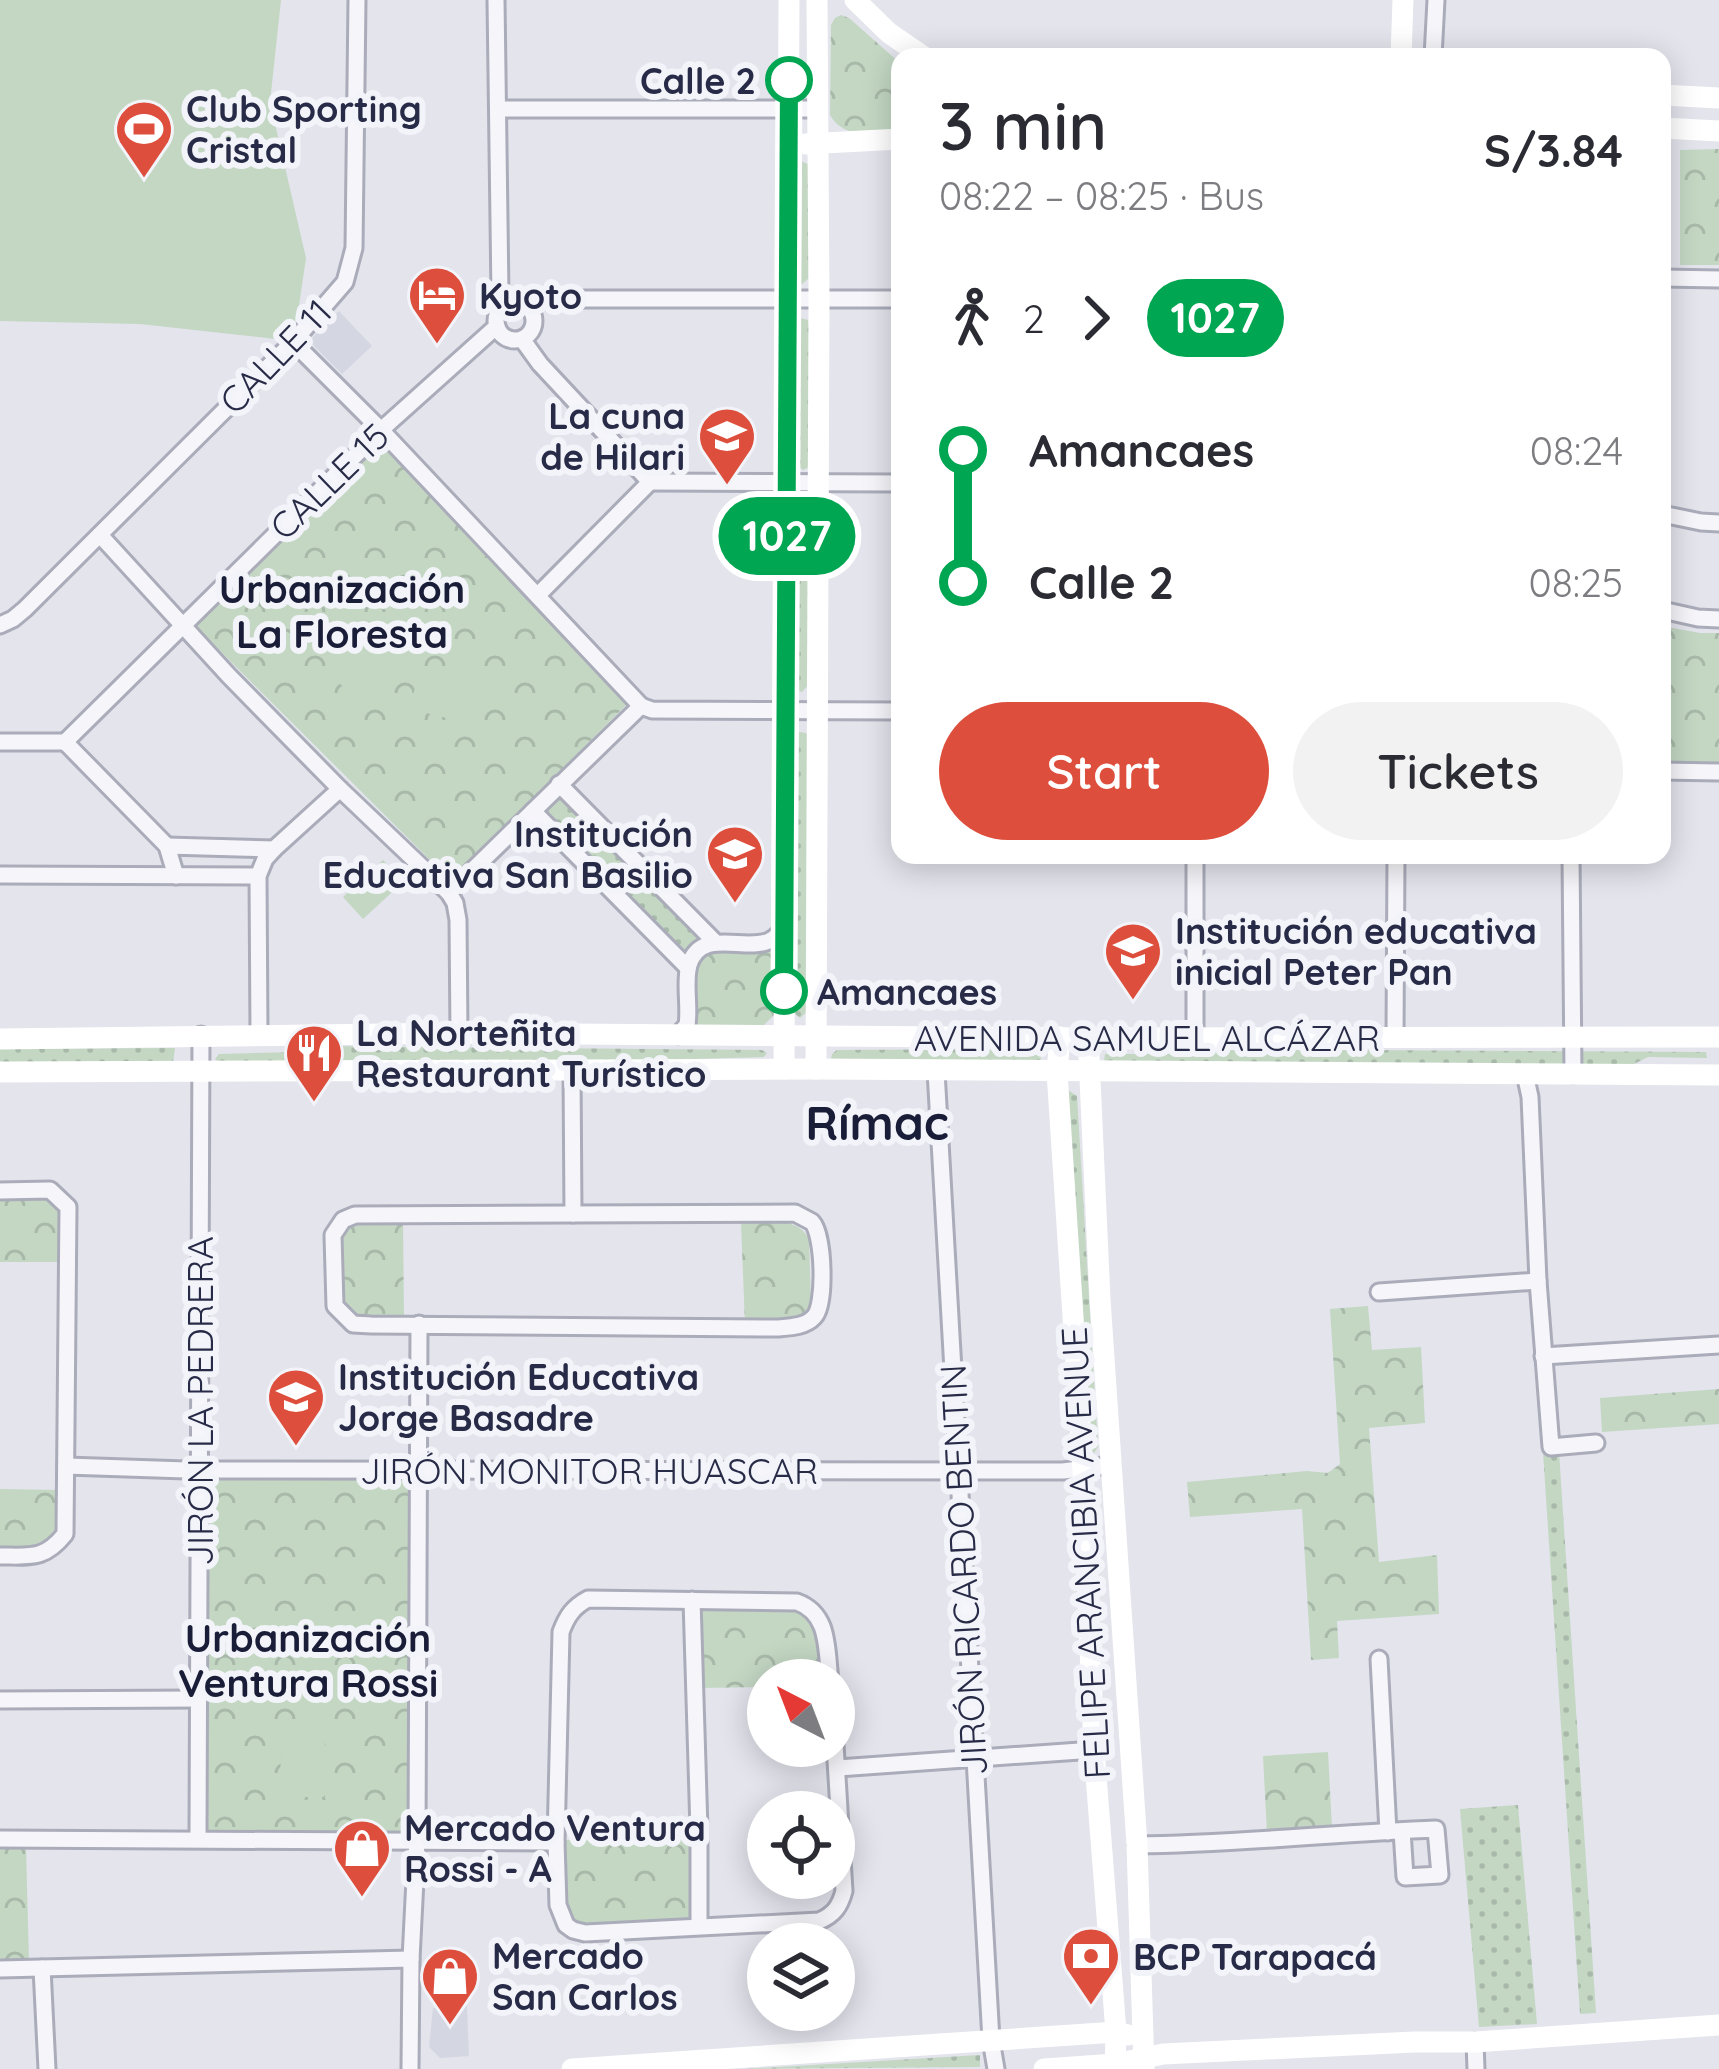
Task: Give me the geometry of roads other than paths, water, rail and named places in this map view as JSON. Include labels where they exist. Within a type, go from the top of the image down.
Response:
[{"type":"main road","points":[[784,1069],[789,0]]},
{"type":"main road","points":[[816,1069],[817,0]]},
{"type":"main road","points":[[855,0],[911,48]]},
{"type":"main road","points":[[1401,48],[1403,0]]},
{"type":"main road","points":[[1671,95],[1719,98]]},
{"type":"main road","points":[[1671,128],[1719,131]]},
{"type":"main road","points":[[788,145],[891,140]]},
{"type":"main road","name":"AVENIDA SAMUEL ALCÁZAR","points":[[0,1039],[459,1033],[1719,1037]]},
{"type":"main road","name":"FELIPE ARANCIBIA AVENUE","points":[[1060,1037],[1057,1072],[1115,2067]]},
{"type":"main road","name":"FELIPE ARANCIBIA AVENUE","points":[[1088,1038],[1148,2055]]},
{"type":"main road","name":"AVENIDA SAMUEL ALCÁZAR","points":[[0,1072],[816,1069],[1719,1075]]},
{"type":"main road","points":[[1044,2069],[1115,2067],[1148,2055],[1475,2042],[1719,2025]]},
{"type":"main road","points":[[572,2069],[1116,2032],[1148,2055]]},
{"type":"street","name":"CALLE 11","points":[[0,625],[25,609],[100,535],[293,342],[345,282],[354,248],[356,0]]},
{"type":"street","points":[[496,0],[502,307]]},
{"type":"street","points":[[1433,48],[1436,0]]},
{"type":"street","points":[[498,109],[817,110]]},
{"type":"street","points":[[1671,278],[1719,279]]},
{"type":"street","points":[[528,307],[546,298],[891,299]]},
{"type":"street","points":[[517,302],[528,307],[534,325],[522,339],[509,339],[497,326],[497,315],[502,307],[517,302]]},
{"type":"street","name":"CALLE 15","points":[[64,742],[380,430],[497,326]]},
{"type":"street","points":[[522,339],[650,482]]},
{"type":"street","points":[[293,342],[641,706],[652,710],[891,711]]},
{"type":"street","points":[[538,595],[650,482],[891,483]]},
{"type":"street","points":[[1671,516],[1719,523]]},
{"type":"street","points":[[100,535],[181,626],[340,789],[449,892],[458,920],[459,1033]]},
{"type":"street","points":[[1671,612],[1719,619]]},
{"type":"street","points":[[449,892],[641,706]]},
{"type":"street","points":[[0,742],[64,742],[167,847],[176,876]]},
{"type":"street","points":[[1671,771],[1719,772]]},
{"type":"street","points":[[559,784],[716,943]]},
{"type":"street","points":[[260,1035],[258,876],[274,848],[340,789]]},
{"type":"street","points":[[532,812],[688,968]]},
{"type":"street","points":[[167,847],[274,848]]},
{"type":"street","points":[[1195,864],[1195,1036]]},
{"type":"street","points":[[1396,864],[1396,1037]]},
{"type":"street","points":[[1571,864],[1574,1075]]},
{"type":"street","points":[[0,875],[258,876]]},
{"type":"street","points":[[679,1034],[689,1016],[688,968],[694,956],[716,943],[764,943],[784,928]]},
{"type":"street","name":"JIRÓN LA PEDRERA","points":[[198,1838],[201,1035]]},
{"type":"street","points":[[572,1071],[573,1214]]},
{"type":"street","name":"JIRÓN RICARDO BENTIN","points":[[936,1071],[973,1759],[996,2069]]},
{"type":"street","points":[[1526,1074],[1551,1447],[1596,1443]]},
{"type":"street","points":[[0,1191],[50,1190],[68,1207],[65,1534],[40,1556],[0,1556]]},
{"type":"street","points":[[794,1213],[811,1221],[819,1234],[821,1302],[815,1316],[800,1325],[777,1328],[353,1324],[335,1306],[333,1234],[343,1220],[355,1215],[573,1214],[794,1213]]},
{"type":"street","points":[[1379,1292],[1538,1281]]},
{"type":"street","points":[[410,2069],[417,1840],[419,1324]]},
{"type":"street","points":[[1544,1356],[1719,1345]]},
{"type":"street","name":"JIRÓN MONITOR HUASCAR","points":[[66,1466],[1083,1470],[1111,1466]]},
{"type":"street","points":[[827,1659],[822,1622],[816,1612],[797,1602],[589,1599],[577,1605],[561,1631],[556,1843],[558,1905],[561,1918],[573,1930],[819,1921],[836,1910],[844,1891],[838,1768],[1094,1750]]},
{"type":"street","points":[[692,1600],[699,1927]]},
{"type":"street","points":[[1136,1845],[1395,1831],[1378,1660]]},
{"type":"street","points":[[0,1700],[200,1699]]},
{"type":"street","points":[[0,1839],[556,1843]]},
{"type":"street","points":[[0,1969],[411,1959]]},
{"type":"street","points":[[35,1968],[47,2069]]},
{"type":"street","points":[[1475,2042],[1476,2069]]},
{"type":"place","name":"Calle 2","points":[[789,80]]},
{"type":"place","name":"Club Sporting Cristal","points":[[144,180]]},
{"type":"place","name":"Kyoto","points":[[437,346]]},
{"type":"place","name":"La cuna de Hilari","points":[[727,487]]},
{"type":"place","name":"Institución Educativa San Basilio","points":[[735,905]]},
{"type":"place","name":"Amancaes","points":[[784,991]]},
{"type":"place","name":"Institución educativa inicial Peter Pan","points":[[1133,1002]]},
{"type":"place","name":"La Norteñita Restaurant Turístico","points":[[314,1104]]},
{"type":"place","name":"Institución Educativa Jorge Basadre","points":[[296,1448]]},
{"type":"place","name":"Mercado Ventura Rossi - A","points":[[362,1899]]},
{"type":"place","name":"BCP Tarapacá","points":[[1091,2007]]},
{"type":"place","name":"Mercado San Carlos","points":[[450,2027]]},
{"type":"district","name":"Urbanización La Floresta","points":[[342,610]]},
{"type":"district","name":"Rímac","points":[[877,1122]]},
{"type":"district","name":"Urbanización Ventura Rossi","points":[[308,1660]]}]
